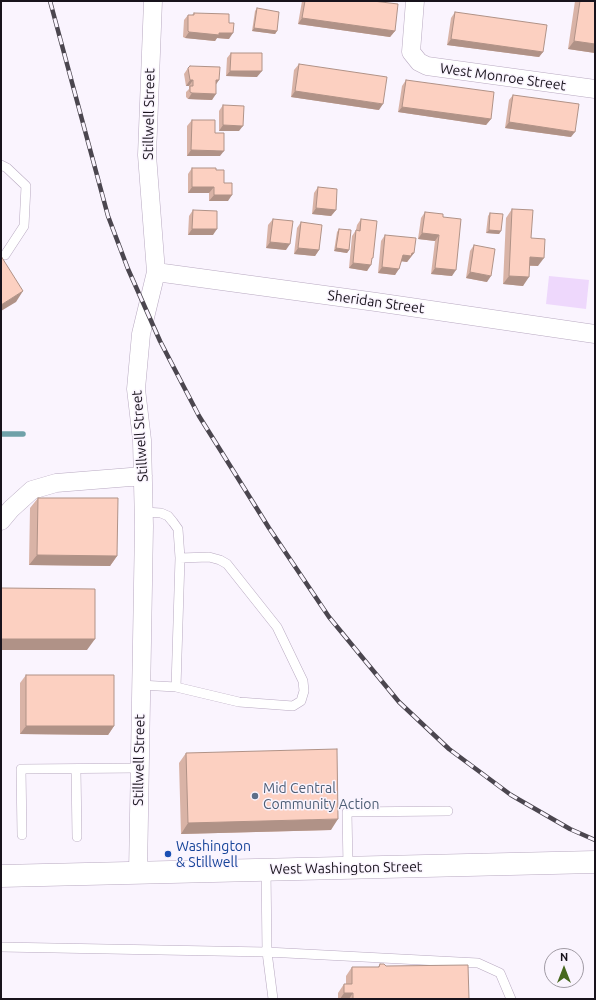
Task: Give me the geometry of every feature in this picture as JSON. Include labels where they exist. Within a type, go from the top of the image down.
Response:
[{"type":"main road","name":"West Washington Street","points":[[1,876],[595,862]]},
{"type":"street","name":"Stillwell Street","points":[[138,873],[144,512],[142,440],[136,389],[141,334],[156,272],[147,155],[152,1]]},
{"type":"street","name":"West Monroe Street","points":[[415,1],[411,52],[419,62],[428,66],[595,89]]},
{"type":"street","name":"Sheridan Street","points":[[156,272],[595,334]]},
{"type":"street","points":[[1,521],[11,509],[32,490],[56,483],[143,476]]},
{"type":"lane","points":[[1,165],[7,168],[26,186],[24,226],[5,255]]},
{"type":"lane","points":[[144,512],[161,513],[168,516],[178,529],[180,558],[176,687]]},
{"type":"lane","points":[[140,684],[176,687],[238,702],[293,706],[301,701],[304,691],[303,681],[277,627],[227,564],[209,557],[180,558]]},
{"type":"lane","points":[[22,835],[21,769],[139,768]]},
{"type":"lane","points":[[76,769],[77,837]]},
{"type":"lane","points":[[348,867],[347,812],[448,811]]},
{"type":"lane","points":[[266,869],[267,952],[273,999]]},
{"type":"lane","points":[[1,946],[267,952],[478,963],[500,973],[511,999]]},
{"type":"shaded area","points":[[549,276],[589,280],[586,309],[546,304]]},
{"type":"building","points":[[305,1],[373,1],[398,4],[395,31],[302,18]]},
{"type":"building","points":[[580,1],[595,1],[595,44],[574,41]]},
{"type":"building","points":[[257,8],[279,12],[277,31],[254,28]]},
{"type":"building","points":[[455,12],[547,25],[543,52],[451,39]]},
{"type":"building","points":[[194,13],[229,14],[229,23],[234,23],[233,33],[219,33],[219,35],[189,32],[188,15],[194,15]]},
{"type":"building","points":[[231,53],[262,53],[262,71],[230,71]]},
{"type":"building","points":[[299,64],[387,77],[383,104],[295,91]]},
{"type":"building","points":[[190,66],[220,67],[219,80],[216,80],[216,94],[190,92],[190,86],[193,86],[193,80],[190,80],[188,68]]},
{"type":"building","points":[[406,80],[494,92],[491,119],[402,107]]},
{"type":"building","points":[[513,95],[579,104],[575,132],[509,122]]},
{"type":"building","points":[[223,105],[244,106],[243,126],[223,125]]},
{"type":"building","points":[[192,120],[215,120],[215,133],[224,133],[224,151],[191,150]]},
{"type":"building","points":[[192,168],[216,168],[216,170],[224,170],[224,183],[232,183],[232,195],[214,195],[214,187],[192,187]]},
{"type":"building","points":[[318,187],[337,189],[336,210],[316,208]]},
{"type":"building","points":[[512,209],[533,210],[531,238],[545,239],[544,258],[530,257],[529,277],[509,276]]},
{"type":"building","points":[[193,210],[217,211],[217,229],[192,229]]},
{"type":"building","points":[[425,212],[443,214],[443,217],[461,219],[456,270],[435,268],[439,235],[422,233]]},
{"type":"building","points":[[490,213],[503,214],[501,231],[489,230]]},
{"type":"building","points":[[273,219],[293,221],[290,244],[270,242]]},
{"type":"building","points":[[361,219],[377,221],[371,265],[353,263],[356,230],[360,231]]},
{"type":"building","points":[[301,222],[322,225],[319,250],[298,248]]},
{"type":"building","points":[[339,229],[351,230],[349,250],[336,248]]},
{"type":"building","points":[[385,235],[416,238],[414,253],[412,253],[411,256],[403,255],[399,269],[382,267]]},
{"type":"building","points":[[474,245],[495,249],[491,276],[470,272]]},
{"type":"building","points":[[1,256],[23,291],[1,305]]},
{"type":"building","points":[[38,498],[118,498],[117,556],[37,555]]},
{"type":"building","points":[[1,588],[95,589],[95,639],[1,639]]},
{"type":"building","points":[[26,675],[114,675],[114,726],[26,726]]},
{"type":"building","name":"Mid Central Community Action","points":[[337,749],[338,819],[188,823],[186,753]]},
{"type":"building","points":[[380,964],[384,964],[386,966],[468,965],[469,999],[353,999],[353,993],[344,993],[344,984],[352,984],[352,967],[379,967]]},
{"type":"waterway","points":[[1,434],[23,434]]},
{"type":"railway","points":[[50,1],[108,216],[128,269],[160,341],[199,416],[269,528],[329,617],[399,702],[449,749],[511,795],[570,829],[595,840]]},
{"type":"place","name":"Mid Central Community Action","points":[[255,796]]},
{"type":"place","name":"Washington & Stillwell","points":[[168,854]]}]
